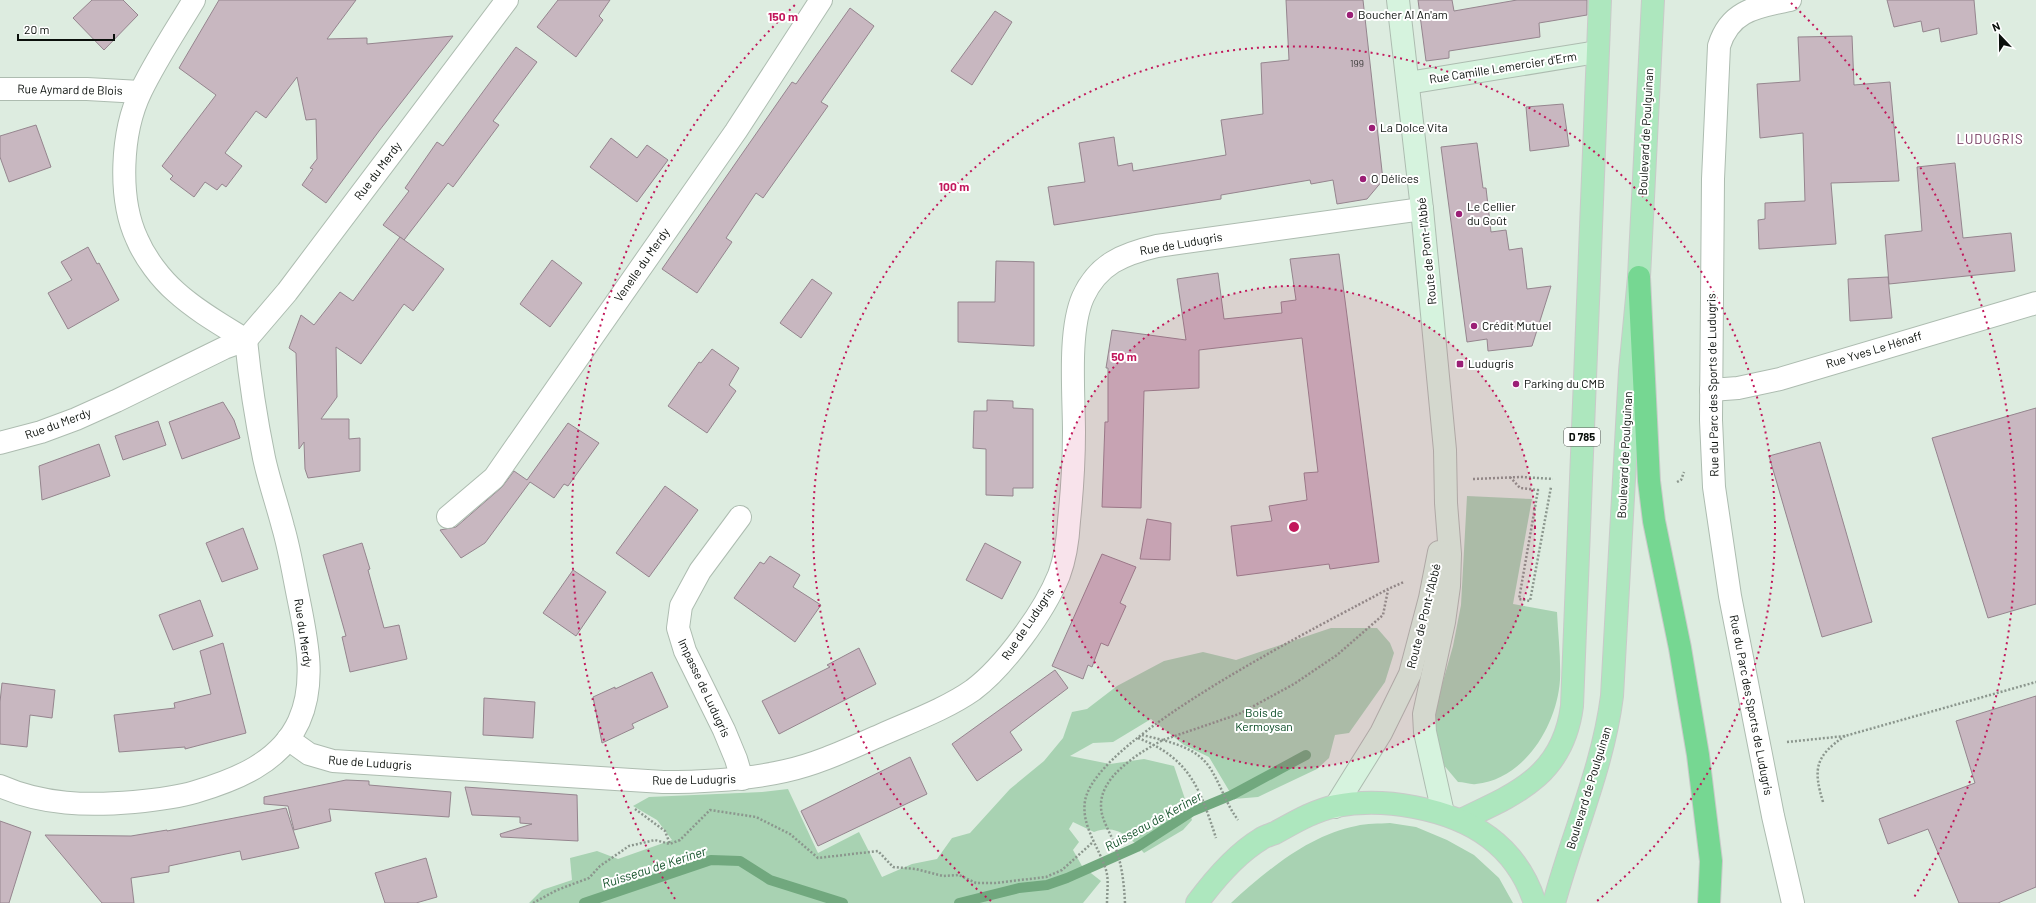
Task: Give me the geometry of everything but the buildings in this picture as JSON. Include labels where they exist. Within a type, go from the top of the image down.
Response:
[{"type":"highway","points":[[1640,277],[1649,481],[1654,521],[1698,755],[1711,861],[1709,903]]},
{"type":"main road","name":"Route de Pont-l'Abbé","points":[[1398,0],[1438,366],[1450,554],[1449,586],[1444,622],[1424,714],[1425,732],[1452,816]]},
{"type":"main road","name":"D 785","points":[[1452,816],[1519,792],[1555,758],[1569,724],[1572,706],[1600,0]]},
{"type":"main road","name":"Boulevard de Poulguinan","points":[[1554,903],[1593,781],[1609,719],[1613,688],[1630,371],[1640,277],[1653,0]]},
{"type":"main road","name":"Rue Camille Lemercier d'Erm","points":[[1408,83],[1598,52]]},
{"type":"main road","name":"Route de Pont-l'Abbé","points":[[1335,806],[1381,733],[1410,674],[1436,574],[1446,503]]},
{"type":"main road","points":[[1197,903],[1219,874],[1261,839],[1302,817],[1335,806],[1362,802],[1390,802],[1452,816],[1484,832],[1504,851],[1522,874],[1530,888],[1535,903]]},
{"type":"street","name":"Rue Aymard de Blois","points":[[194,0],[140,92],[126,144],[124,171],[127,202],[137,239],[147,257],[175,291],[212,319],[246,340]]},
{"type":"street","name":"Rue du Merdy","points":[[0,443],[41,432],[76,418],[123,398],[224,348],[246,340],[287,292],[507,0]]},
{"type":"street","name":"Venelle du Merdy","points":[[448,517],[494,478],[736,131],[821,0]]},
{"type":"street","name":"Rue du Parc des Sports de Ludugris","points":[[1790,0],[1763,5],[1742,14],[1731,21],[1723,32],[1719,46],[1713,179],[1711,390],[1714,487],[1730,596],[1761,748],[1773,816],[1793,903]]},
{"type":"street","name":"Rue Aymard de Blois","points":[[0,89],[87,89],[140,92]]},
{"type":"street","name":"Rue de Ludugris","points":[[288,740],[309,754],[333,761],[663,782],[712,782],[742,779],[788,771],[873,739],[955,700],[972,690],[1003,662],[1022,638],[1051,592],[1059,575],[1063,560],[1069,524],[1074,445],[1074,333],[1083,298],[1090,285],[1113,260],[1133,252],[1177,243],[1422,210]]},
{"type":"street","name":"Rue Yves Le Hénaff","points":[[1711,390],[1738,388],[1780,379],[1931,333],[2036,304]]},
{"type":"street","name":"Rue du Merdy","points":[[0,786],[42,800],[68,803],[94,804],[159,800],[188,794],[247,773],[268,759],[288,740],[298,723],[306,704],[309,666],[306,637],[284,529],[264,458],[252,396],[246,340]]},
{"type":"street","name":"Impasse de Ludugris","points":[[740,517],[700,571],[681,606],[678,628],[685,650],[736,758],[742,779]]},
{"type":"path","points":[[1446,480],[1510,477],[1552,478],[1530,601],[1519,599],[1538,490],[1520,488],[1510,477]]},
{"type":"path","points":[[1107,903],[1106,870],[1093,842],[1085,817],[1085,801],[1092,783],[1107,764],[1138,738],[1186,702],[1388,589],[1382,615],[1338,655],[1300,680],[1239,714],[1163,740],[1136,756],[1116,773],[1104,790],[1100,806],[1104,822],[1115,845],[1121,866],[1126,903]]},
{"type":"path","points":[[1761,748],[1787,742],[1845,736],[2036,682]]},
{"type":"path","points":[[1142,735],[1163,740],[1192,751],[1204,760],[1216,779],[1228,806]]},
{"type":"path","points":[[1823,802],[1816,776],[1817,768],[1826,752],[1834,743],[1845,736]]},
{"type":"path","points":[[1138,738],[1154,745],[1179,761],[1197,786],[1209,816]]},
{"type":"path","points":[[633,806],[665,831],[670,844]]},
{"type":"path","points":[[533,903],[589,878],[600,866],[629,846],[655,840],[670,844],[680,840],[710,810],[756,817],[790,834],[818,858],[878,851],[893,867],[916,869],[943,876],[959,875],[976,883],[1046,877],[1062,870],[1093,842]]},
{"type":"green space","points":[[1467,496],[1532,499],[1513,604],[1557,612],[1560,663],[1558,697],[1545,731],[1535,747],[1523,761],[1509,772],[1494,780],[1474,784],[1458,782],[1442,763],[1436,734],[1436,706],[1453,646],[1461,605]]},
{"type":"green space","name":"Bois de Kermoysan","points":[[1331,628],[1377,628],[1390,643],[1394,653],[1385,682],[1349,733],[1335,735],[1329,758],[1317,769],[1258,797],[1234,799],[1209,757],[1184,745],[1151,719],[1113,742],[1093,743],[1070,756],[1110,764],[1144,759],[1174,766],[1192,820],[1183,830],[1144,853],[1128,837],[1116,831],[1109,829],[1094,832],[1073,822],[1069,829],[1079,842],[1073,850],[1082,866],[1101,881],[1083,903],[529,903],[542,890],[572,880],[570,858],[597,851],[618,859],[672,840],[657,820],[633,806],[649,797],[762,792],[788,789],[818,853],[859,832],[882,877],[912,864],[937,859],[952,838],[970,833],[1010,789],[1044,761],[1063,738],[1072,712],[1087,709],[1117,686],[1164,661],[1203,652],[1236,660]]},
{"type":"green space","points":[[1390,823],[1416,827],[1447,840],[1474,855],[1499,878],[1513,903],[1231,903],[1289,856],[1322,837],[1360,825]]},
{"type":"waterway","name":"Ruisseau de Keriner","points":[[959,903],[1019,888],[1047,885],[1067,878],[1137,847],[1191,812],[1232,795],[1306,755]]},
{"type":"waterway","name":"Ruisseau de Keriner","points":[[584,903],[711,860],[740,861],[770,880],[843,903]]},
{"type":"place","name":"Boucher Al An'am","points":[[1350,15]]},
{"type":"place","name":"La Dolce Vita","points":[[1372,128]]},
{"type":"place","name":"O Délices","points":[[1363,179]]},
{"type":"place","name":"Le Cellier du Goût","points":[[1459,214]]},
{"type":"place","name":"Crédit Mutuel","points":[[1474,326]]},
{"type":"place","name":"Ludugris","points":[[1460,364]]},
{"type":"place","name":"Parking du CMB","points":[[1516,384]]},
{"type":"district","name":"LUDUGRIS","points":[[1990,139]]}]
